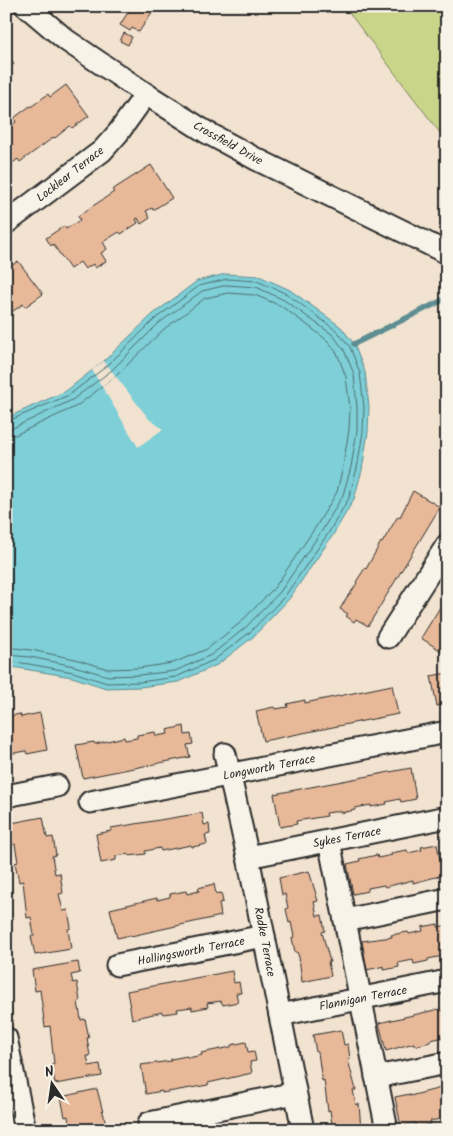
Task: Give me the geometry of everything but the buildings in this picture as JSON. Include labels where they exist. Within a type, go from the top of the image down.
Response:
[{"type":"street","name":"Crossfield Drive","points":[[26,6],[66,40],[206,132],[447,253]]},
{"type":"street","name":"Locklear Terrace","points":[[6,223],[102,151],[118,133],[146,94]]},
{"type":"street","points":[[388,637],[447,545]]},
{"type":"street","name":"Longworth Terrace","points":[[90,802],[447,732]]},
{"type":"street","name":"Radke Terrace","points":[[225,754],[248,857],[303,1130]]},
{"type":"street","points":[[6,796],[57,786]]},
{"type":"street","name":"Sykes Terrace","points":[[248,857],[447,817]]},
{"type":"street","points":[[329,841],[387,1130]]},
{"type":"street","points":[[345,920],[447,899]]},
{"type":"street","name":"Hollingsworth Terrace","points":[[117,965],[264,936]]},
{"type":"street","name":"Flannigan Terrace","points":[[280,1014],[447,981]]},
{"type":"street","points":[[6,1038],[25,1130]]},
{"type":"street","points":[[376,1077],[447,1063]]},
{"type":"street","points":[[149,1122],[296,1094]]},
{"type":"green space","points":[[344,6],[447,6],[447,142]]},
{"type":"water","points":[[226,274],[259,276],[290,290],[341,327],[354,344],[365,372],[369,407],[368,432],[362,470],[354,499],[333,535],[289,599],[253,637],[217,665],[178,682],[140,687],[106,688],[72,677],[6,666],[6,418],[66,391],[104,361],[152,315],[197,281]]},
{"type":"pier","points":[[104,361],[149,419],[163,429],[138,447],[92,370]]},
{"type":"waterway","points":[[354,344],[447,298]]}]
